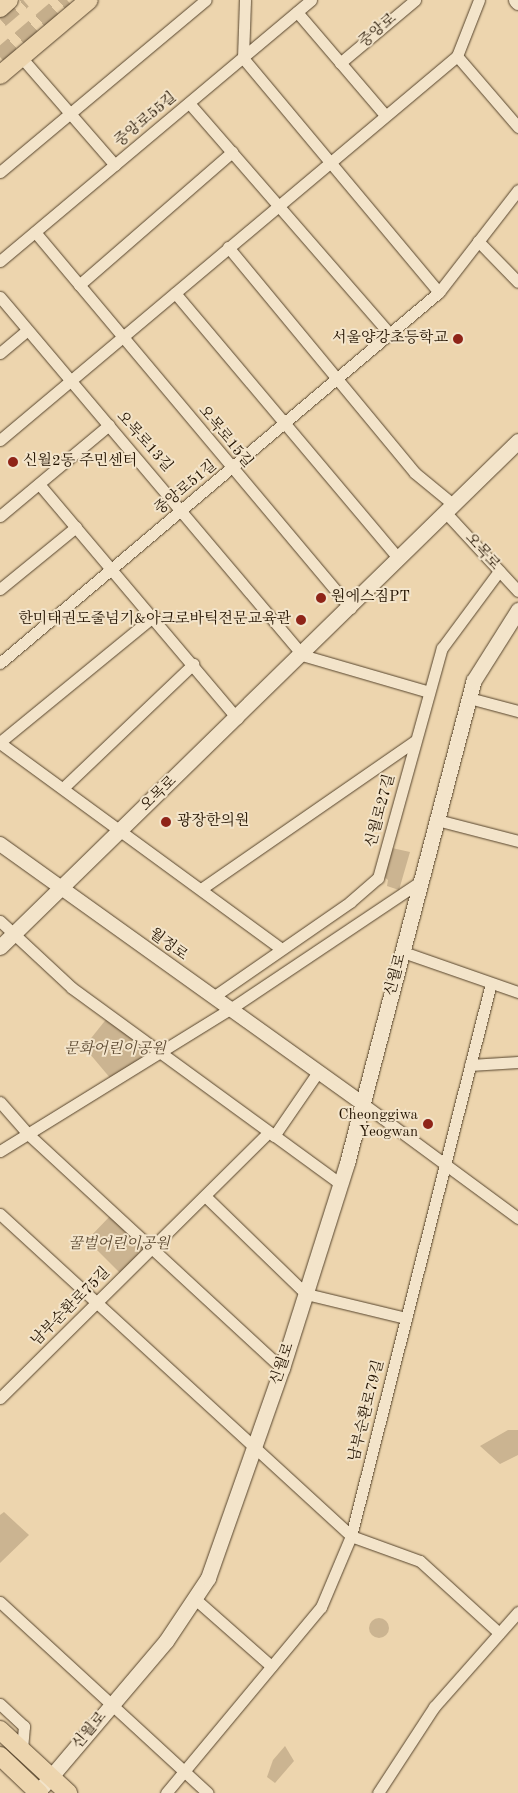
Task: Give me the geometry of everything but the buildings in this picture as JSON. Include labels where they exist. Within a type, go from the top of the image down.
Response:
[{"type":"main road","points":[[0,8],[9,0]]},
{"type":"main road","points":[[0,74],[89,0]]},
{"type":"main road","name":"오목로","points":[[0,947],[302,655],[518,441]]},
{"type":"main road","name":"신월로","points":[[38,1793],[166,1641],[208,1578],[282,1368],[340,1184],[469,698],[490,648],[518,610]]},
{"type":"main road","points":[[0,1730],[68,1793]]},
{"type":"main road","points":[[0,1756],[38,1793]]},
{"type":"street","points":[[0,172],[206,0]]},
{"type":"street","points":[[244,0],[243,58],[439,292]]},
{"type":"street","name":"중앙로55길","points":[[0,261],[190,103],[310,0]]},
{"type":"street","name":"중앙로","points":[[340,63],[415,0]]},
{"type":"street","points":[[0,440],[71,382],[329,161],[457,56],[479,0]]},
{"type":"street","points":[[297,12],[385,115]]},
{"type":"street","points":[[457,56],[518,126]]},
{"type":"street","points":[[21,57],[115,165]]},
{"type":"street","points":[[190,103],[389,334]]},
{"type":"street","points":[[78,285],[232,152]]},
{"type":"street","name":"중앙로51길","points":[[0,663],[232,469],[439,292],[518,190]]},
{"type":"street","name":"오목로15길","points":[[35,232],[350,608]]},
{"type":"street","points":[[478,242],[518,282]]},
{"type":"street","points":[[228,248],[415,473],[450,509]]},
{"type":"street","points":[[174,293],[399,559]]},
{"type":"street","name":"오목로13길","points":[[0,297],[71,382],[183,510],[302,655]]},
{"type":"street","points":[[0,353],[28,330]]},
{"type":"street","points":[[0,516],[108,425]]},
{"type":"street","points":[[40,484],[154,616],[237,718]]},
{"type":"street","name":"오목로","points":[[450,509],[499,571],[518,591]]},
{"type":"street","points":[[0,589],[76,526]]},
{"type":"street","name":"신월로27길","points":[[213,998],[281,948],[350,902],[378,878],[442,648],[499,571]]},
{"type":"street","points":[[154,616],[0,742],[281,948]]},
{"type":"street","points":[[302,655],[429,692]]},
{"type":"street","points":[[63,788],[193,664]]},
{"type":"street","points":[[469,698],[518,711]]},
{"type":"street","points":[[201,889],[416,741]]},
{"type":"street","points":[[437,820],[518,841]]},
{"type":"street","name":"월정로","points":[[0,844],[362,1103]]},
{"type":"street","points":[[0,1151],[230,1009],[421,881]]},
{"type":"street","points":[[0,921],[16,932],[72,988],[340,1184]]},
{"type":"street","points":[[402,952],[518,992]]},
{"type":"street","name":"남부순환로79길","points":[[166,1793],[321,1607],[351,1536],[491,983]]},
{"type":"street","points":[[470,1066],[518,1062]]},
{"type":"street","points":[[272,1134],[318,1072]]},
{"type":"street","points":[[0,1102],[28,1134],[282,1368]]},
{"type":"street","points":[[362,1103],[518,1218]]},
{"type":"street","name":"남부순환로75길","points":[[0,1398],[205,1196],[272,1134]]},
{"type":"street","points":[[205,1196],[306,1294],[406,1318]]},
{"type":"street","points":[[2,1220],[96,1303],[253,1449],[351,1536],[420,1561],[499,1633]]},
{"type":"street","points":[[194,1598],[271,1666]]},
{"type":"street","points":[[0,1602],[208,1793]]},
{"type":"street","points":[[378,1793],[434,1707],[518,1612]]},
{"type":"street","points":[[0,1704],[24,1726],[22,1750]]},
{"type":"green space","points":[[392,848],[410,852],[399,890],[387,886],[388,880],[383,876]]},
{"type":"green space","name":"문화어린이공원","points":[[108,1017],[149,1045],[150,1055],[111,1079],[84,1047]]},
{"type":"green space","name":"꿀벌어린이공원","points":[[113,1213],[150,1248],[123,1276],[87,1240]]},
{"type":"green space","points":[[508,1430],[518,1430],[518,1455],[500,1464],[480,1446]]},
{"type":"green space","points":[[4,1512],[29,1535],[0,1563],[0,1515]]},
{"type":"green space","points":[[379,1618],[386,1621],[389,1628],[386,1635],[379,1638],[372,1635],[369,1628],[372,1621]]},
{"type":"green space","points":[[285,1746],[294,1761],[275,1783],[267,1777],[273,1760]]},
{"type":"tunnel","points":[[0,19],[23,0]]},
{"type":"tunnel","points":[[0,57],[67,0]]},
{"type":"place","name":"서울양강초등학교","points":[[458,339]]},
{"type":"place","name":"신월2동 주민센터","points":[[13,462]]},
{"type":"place","name":"원에스짐PT","points":[[321,598]]},
{"type":"place","name":"한미태권도줄넘기&아크로바틱전문교육관","points":[[301,620]]},
{"type":"place","name":"광장한의원","points":[[166,822]]},
{"type":"place","name":"Cheonggiwa Yeogwan","points":[[428,1124]]}]
